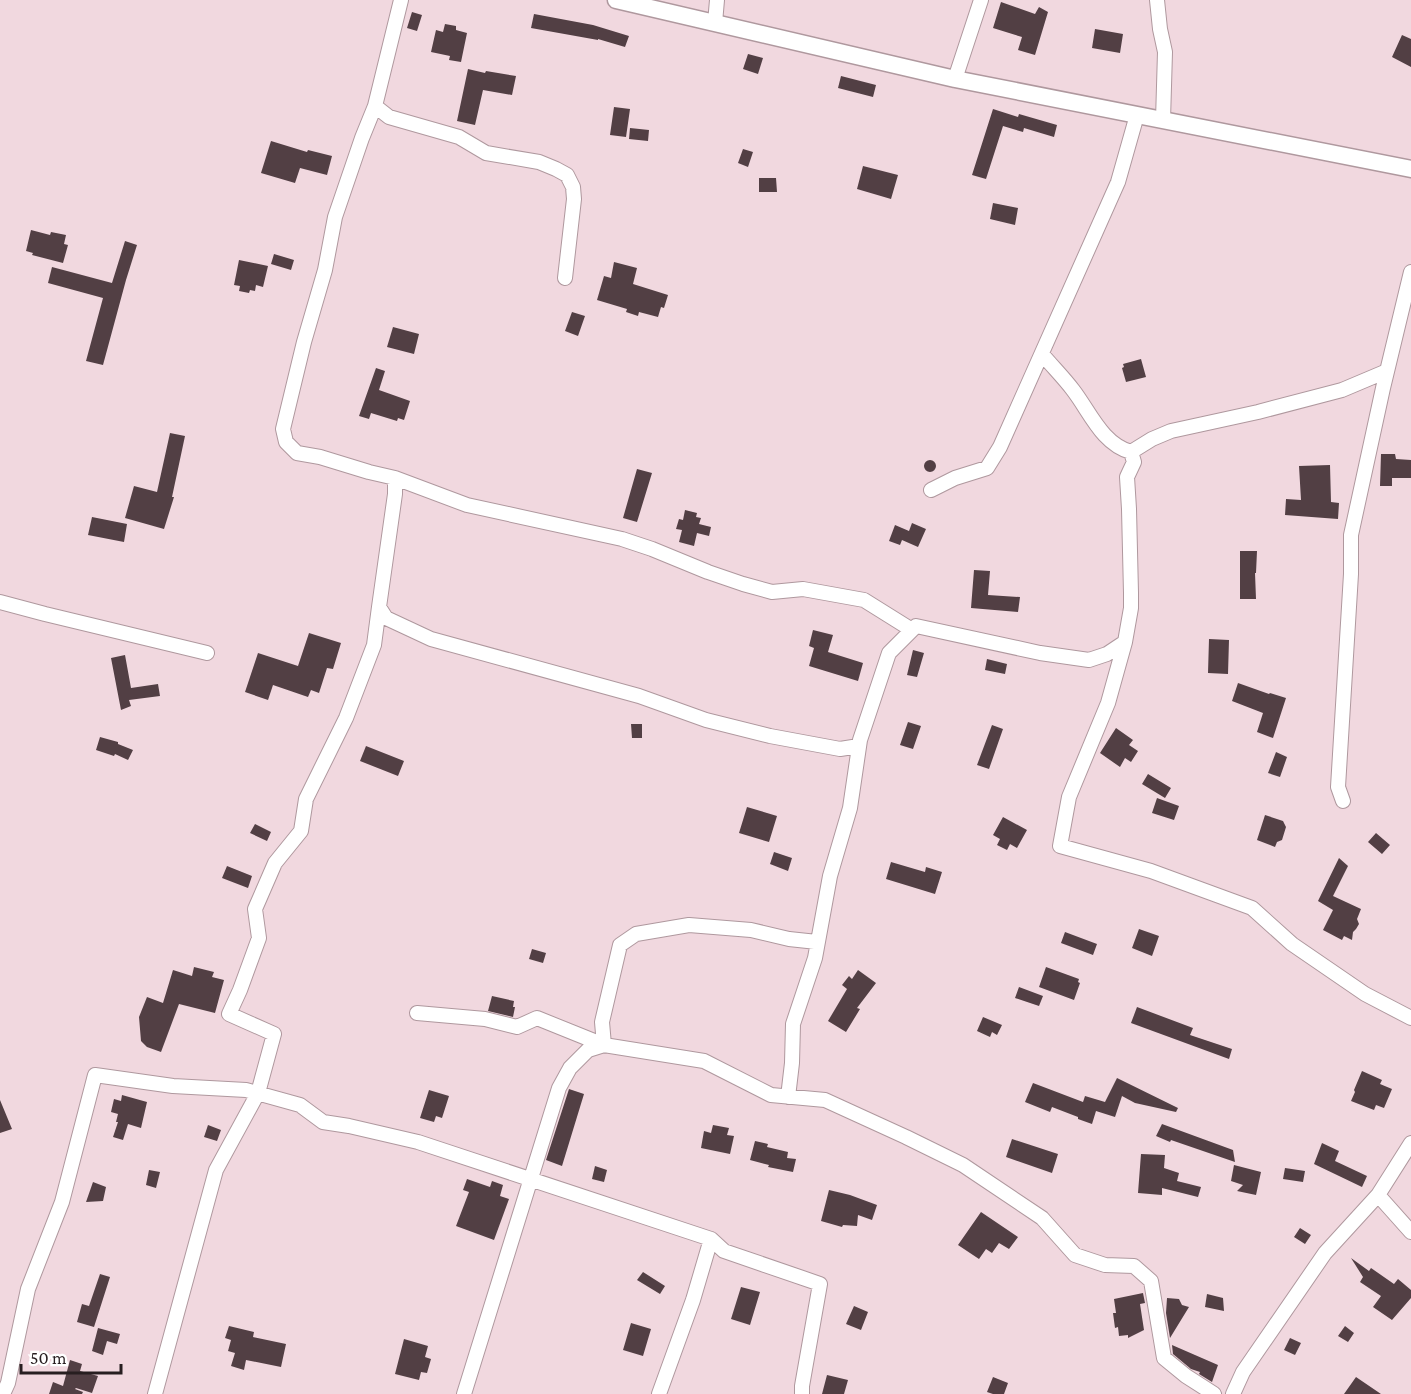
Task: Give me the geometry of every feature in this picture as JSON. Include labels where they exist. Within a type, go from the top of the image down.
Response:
[{"type":"street","points":[[401,0],[375,106],[335,216],[324,270],[283,429],[286,442],[297,453],[320,456],[395,478],[467,505],[622,539],[708,572],[772,592],[803,589],[864,600],[912,630]]},
{"type":"street","points":[[616,0],[955,79],[1411,170]]},
{"type":"street","points":[[715,23],[717,0]]},
{"type":"street","points":[[955,79],[981,0]]},
{"type":"street","points":[[1157,0],[1165,52],[1163,120]]},
{"type":"street","points":[[375,106],[389,117],[459,137],[486,153],[539,162],[567,175],[573,187],[574,199],[565,278]]},
{"type":"street","points":[[931,490],[955,478],[987,468],[1000,447],[1118,182],[1137,115]]},
{"type":"street","points":[[1343,801],[1338,787],[1351,574],[1351,535],[1411,272]]},
{"type":"street","points":[[1042,354],[1074,391],[1096,425],[1120,449],[1131,452],[1171,431],[1258,412],[1342,390],[1387,371]]},
{"type":"street","points":[[1131,452],[1134,462],[1127,477],[1131,608],[1125,642],[1108,703],[1070,797],[1060,846],[1151,871],[1252,908],[1292,945],[1365,994],[1411,1018]]},
{"type":"street","points":[[155,1394],[216,1170],[258,1093],[274,1034],[229,1014],[259,938],[255,909],[275,863],[301,831],[306,799],[346,718],[374,645],[395,478]]},
{"type":"street","points":[[0,602],[207,653]]},
{"type":"street","points":[[379,607],[386,618],[431,639],[639,696],[706,720],[782,738],[840,748],[859,746]]},
{"type":"street","points":[[788,1097],[793,1024],[815,958],[830,876],[850,808],[859,746],[889,653],[916,626],[1040,653],[1089,660],[1107,654],[1125,642]]},
{"type":"street","points":[[604,1045],[602,1022],[620,945],[636,934],[689,925],[751,930],[789,939],[818,942]]},
{"type":"street","points":[[417,1013],[485,1019],[517,1027],[537,1018],[604,1045],[704,1061],[771,1095],[825,1100],[906,1137],[963,1165],[1042,1218],[1075,1255],[1105,1265],[1134,1266],[1151,1281],[1164,1358],[1186,1376],[1215,1394]]},
{"type":"street","points":[[464,1394],[559,1088],[570,1068],[588,1050],[604,1045]]},
{"type":"street","points":[[3,1394],[8,1383],[28,1289],[62,1202],[95,1075],[173,1086],[246,1090],[300,1105],[323,1122],[418,1142],[532,1179],[711,1239],[724,1251],[820,1284],[802,1394]]},
{"type":"street","points":[[1233,1394],[1243,1372],[1325,1253],[1378,1196],[1411,1143]]},
{"type":"street","points":[[1378,1196],[1411,1232]]},
{"type":"street","points":[[659,1394],[693,1300],[711,1239]]},
{"type":"building","points":[[1001,2],[1035,14],[1039,7],[1048,12],[1035,55],[1018,50],[1022,37],[993,28]]},
{"type":"building","points":[[412,12],[422,15],[417,31],[407,28]]},
{"type":"building","points":[[534,14],[593,25],[629,36],[625,47],[598,39],[531,28]]},
{"type":"building","points":[[445,24],[456,26],[456,30],[467,33],[461,62],[449,60],[450,56],[431,52],[436,30],[443,32]]},
{"type":"building","points":[[1095,29],[1123,34],[1120,53],[1092,48]]},
{"type":"building","points":[[1402,35],[1411,39],[1411,67],[1392,57]]},
{"type":"building","points":[[748,54],[763,58],[758,74],[743,69]]},
{"type":"building","points":[[468,69],[516,76],[512,95],[483,90],[475,125],[457,121]]},
{"type":"building","points":[[841,76],[876,85],[873,97],[838,88]]},
{"type":"building","points":[[614,107],[630,109],[626,137],[610,135]]},
{"type":"building","points":[[993,109],[1057,125],[1054,137],[1024,128],[1023,132],[1003,126],[986,179],[972,175]]},
{"type":"building","points":[[630,128],[649,130],[648,141],[629,139]]},
{"type":"building","points":[[271,141],[307,152],[308,150],[332,156],[327,175],[300,168],[295,183],[261,173]]},
{"type":"building","points":[[743,149],[753,152],[748,167],[738,163]]},
{"type":"building","points":[[863,166],[898,175],[891,199],[857,189]]},
{"type":"building","points":[[759,178],[776,178],[777,192],[759,192]]},
{"type":"building","points":[[993,203],[1018,208],[1015,225],[990,219]]},
{"type":"building","points":[[31,230],[50,235],[51,232],[66,235],[64,244],[68,245],[63,263],[32,255],[33,253],[26,251]]},
{"type":"building","points":[[125,241],[137,245],[103,365],[86,361],[103,298],[48,283],[52,267],[112,283]]},
{"type":"building","points":[[274,254],[294,260],[291,270],[271,264]]},
{"type":"building","points":[[239,260],[268,266],[263,287],[256,285],[255,291],[250,290],[249,293],[239,291],[240,286],[234,285]]},
{"type":"building","points":[[614,262],[637,268],[633,284],[668,295],[658,317],[639,312],[638,316],[626,312],[627,309],[597,300],[604,276],[611,278]]},
{"type":"building","points":[[572,312],[585,316],[578,336],[565,331]]},
{"type":"building","points":[[393,327],[419,334],[414,354],[387,347]]},
{"type":"building","points":[[1141,359],[1146,377],[1126,382],[1123,364]]},
{"type":"building","points":[[376,368],[385,371],[379,390],[410,401],[404,420],[398,418],[397,421],[371,413],[369,419],[359,416]]},
{"type":"building","points":[[170,433],[185,436],[172,497],[174,497],[164,529],[125,518],[134,486],[157,492]]},
{"type":"building","points":[[1381,454],[1395,454],[1396,459],[1411,460],[1411,478],[1392,478],[1392,486],[1380,486]]},
{"type":"building","points":[[932,460],[935,461],[935,471],[928,472],[925,471],[924,464],[925,461]]},
{"type":"building","points":[[1330,465],[1331,502],[1339,503],[1338,519],[1285,515],[1286,499],[1301,500],[1299,466]]},
{"type":"building","points":[[637,469],[652,473],[637,522],[623,518]]},
{"type":"building","points":[[685,510],[697,513],[696,517],[701,518],[699,524],[711,527],[709,536],[697,533],[694,546],[679,542],[682,530],[676,529],[679,519],[683,520]]},
{"type":"building","points":[[92,517],[127,524],[124,542],[88,535]]},
{"type":"building","points":[[912,523],[926,529],[918,547],[902,540],[900,545],[889,541],[895,525],[909,531]]},
{"type":"building","points":[[1240,551],[1257,551],[1256,599],[1240,599]]},
{"type":"building","points":[[974,570],[990,571],[988,595],[1020,597],[1018,612],[971,608]]},
{"type":"building","points":[[813,630],[833,635],[828,652],[863,663],[858,681],[809,666],[814,648],[809,646]]},
{"type":"building","points":[[309,633],[341,643],[333,669],[327,668],[319,693],[311,690],[308,697],[273,685],[268,700],[245,692],[258,653],[298,666]]},
{"type":"building","points":[[1209,639],[1229,640],[1228,674],[1208,673]]},
{"type":"building","points":[[913,650],[924,653],[917,677],[907,675]]},
{"type":"building","points":[[125,655],[131,688],[158,684],[160,696],[129,700],[131,706],[121,710],[111,658]]},
{"type":"building","points":[[987,659],[1007,664],[1005,674],[985,670]]},
{"type":"building","points":[[1238,683],[1286,698],[1273,738],[1257,732],[1263,713],[1232,701]]},
{"type":"building","points":[[908,722],[921,726],[913,749],[900,745]]},
{"type":"building","points":[[631,724],[642,724],[642,738],[632,738]]},
{"type":"building","points":[[992,725],[1003,729],[989,769],[977,765]]},
{"type":"building","points":[[1116,728],[1133,740],[1129,745],[1138,751],[1131,762],[1125,758],[1120,767],[1100,753]]},
{"type":"building","points":[[100,737],[118,742],[133,750],[128,760],[115,754],[114,756],[96,750]]},
{"type":"building","points":[[366,746],[404,761],[398,776],[360,761]]},
{"type":"building","points":[[1276,752],[1287,757],[1280,777],[1268,773]]},
{"type":"building","points":[[1148,774],[1171,788],[1165,798],[1142,784]]},
{"type":"building","points":[[1157,798],[1179,806],[1174,820],[1152,813]]},
{"type":"building","points":[[747,807],[777,816],[769,842],[739,833]]},
{"type":"building","points":[[1265,815],[1283,821],[1286,827],[1282,840],[1277,842],[1275,847],[1257,840]]},
{"type":"building","points":[[1003,817],[1027,830],[1017,848],[1010,844],[1007,850],[997,845],[1000,839],[993,835]]},
{"type":"building","points":[[255,824],[271,832],[267,841],[250,833]]},
{"type":"building","points":[[1376,833],[1390,845],[1382,854],[1368,842]]},
{"type":"building","points":[[774,852],[792,858],[788,871],[770,864]]},
{"type":"building","points":[[1339,858],[1348,866],[1333,896],[1361,909],[1357,919],[1359,924],[1353,932],[1352,940],[1344,936],[1342,940],[1323,930],[1333,910],[1318,901]]},
{"type":"building","points":[[891,862],[925,872],[926,867],[942,872],[935,894],[886,879]]},
{"type":"building","points":[[227,866],[252,876],[248,888],[222,878]]},
{"type":"building","points":[[1139,929],[1159,936],[1152,956],[1132,948]]},
{"type":"building","points":[[1065,932],[1097,944],[1093,955],[1061,943]]},
{"type":"building","points":[[532,949],[546,953],[543,963],[529,959]]},
{"type":"building","points":[[194,967],[214,972],[212,977],[224,980],[215,1013],[179,1004],[161,1052],[147,1047],[141,1041],[139,1017],[147,997],[163,1003],[173,970],[192,976]]},
{"type":"building","points":[[1046,967],[1079,979],[1080,983],[1074,1000],[1039,987]]},
{"type":"building","points":[[858,970],[876,983],[857,1008],[860,1009],[846,1032],[828,1021],[847,989],[842,985],[849,976],[852,979]]},
{"type":"building","points":[[1019,987],[1043,996],[1039,1006],[1015,998]]},
{"type":"building","points":[[492,996],[514,1001],[513,1017],[488,1011]]},
{"type":"building","points":[[1137,1007],[1193,1028],[1190,1035],[1232,1049],[1229,1059],[1131,1023]]},
{"type":"building","points":[[983,1017],[1002,1025],[997,1035],[992,1032],[990,1037],[977,1031]]},
{"type":"building","points":[[1362,1071],[1382,1080],[1380,1084],[1392,1089],[1384,1108],[1376,1105],[1374,1110],[1351,1101]]},
{"type":"building","points":[[1117,1078],[1178,1108],[1176,1112],[1135,1103],[1122,1096],[1115,1117],[1096,1111],[1092,1124],[1052,1107],[1050,1112],[1025,1102],[1033,1083],[1083,1102],[1085,1096],[1105,1102]]},
{"type":"building","points":[[569,1089],[584,1094],[562,1166],[546,1160]]},
{"type":"building","points":[[429,1090],[449,1096],[442,1118],[436,1116],[434,1122],[420,1118]]},
{"type":"building","points":[[122,1095],[147,1102],[141,1128],[128,1124],[123,1140],[113,1137],[118,1114],[111,1112],[114,1099],[121,1101]]},
{"type":"building","points":[[0,1100],[12,1129],[0,1133]]},
{"type":"building","points":[[1162,1124],[1233,1150],[1235,1162],[1156,1136]]},
{"type":"building","points":[[208,1125],[221,1130],[217,1141],[204,1137]]},
{"type":"building","points":[[713,1125],[729,1128],[727,1135],[734,1136],[730,1154],[701,1148],[704,1131],[711,1133]]},
{"type":"building","points":[[1012,1139],[1058,1154],[1052,1173],[1006,1157]]},
{"type":"building","points":[[755,1141],[768,1144],[767,1147],[788,1152],[787,1158],[796,1159],[793,1172],[768,1167],[769,1165],[750,1160]]},
{"type":"building","points":[[1322,1143],[1339,1151],[1335,1161],[1367,1176],[1362,1187],[1314,1164]]},
{"type":"building","points":[[1141,1154],[1165,1155],[1164,1168],[1179,1173],[1177,1181],[1201,1187],[1198,1197],[1162,1188],[1162,1195],[1138,1193]]},
{"type":"building","points":[[1234,1165],[1261,1172],[1256,1195],[1237,1191],[1243,1185],[1231,1181]]},
{"type":"building","points":[[595,1166],[607,1170],[604,1182],[592,1179]]},
{"type":"building","points":[[1285,1168],[1305,1171],[1303,1182],[1283,1179]]},
{"type":"building","points":[[149,1170],[160,1172],[156,1188],[146,1185]]},
{"type":"building","points":[[467,1179],[490,1187],[492,1181],[503,1185],[500,1196],[509,1199],[494,1240],[456,1226],[469,1192],[463,1190]]},
{"type":"building","points":[[93,1182],[106,1187],[103,1201],[86,1202]]},
{"type":"building","points":[[829,1190],[877,1205],[872,1220],[858,1215],[857,1226],[843,1225],[842,1227],[821,1221]]},
{"type":"building","points":[[981,1212],[1018,1237],[1009,1249],[999,1243],[992,1253],[986,1249],[979,1259],[958,1245]]},
{"type":"building","points":[[1300,1228],[1311,1235],[1305,1244],[1294,1237]]},
{"type":"building","points":[[1351,1258],[1369,1271],[1371,1268],[1394,1284],[1398,1279],[1411,1290],[1411,1298],[1392,1320],[1373,1307],[1381,1296],[1360,1282],[1363,1277]]},
{"type":"building","points":[[643,1272],[665,1286],[660,1294],[637,1280]]},
{"type":"building","points":[[100,1274],[110,1277],[94,1327],[77,1322],[82,1304],[89,1306]]},
{"type":"building","points":[[741,1287],[760,1292],[750,1325],[731,1319]]},
{"type":"building","points":[[1143,1293],[1145,1303],[1140,1304],[1144,1330],[1128,1338],[1128,1335],[1119,1336],[1118,1327],[1115,1328],[1114,1299]]},
{"type":"building","points":[[1207,1294],[1223,1298],[1224,1311],[1205,1307]]},
{"type":"building","points":[[1167,1298],[1179,1299],[1182,1305],[1189,1307],[1170,1338],[1166,1313]]},
{"type":"building","points":[[854,1306],[868,1312],[861,1330],[846,1324]]},
{"type":"building","points":[[631,1323],[651,1329],[643,1356],[623,1350]]},
{"type":"building","points":[[229,1326],[254,1332],[253,1337],[286,1344],[281,1367],[246,1360],[244,1370],[231,1366],[235,1353],[228,1351],[231,1340],[225,1338]]},
{"type":"building","points":[[1345,1326],[1354,1333],[1348,1342],[1338,1336]]},
{"type":"building","points":[[98,1328],[120,1334],[117,1344],[107,1341],[103,1355],[92,1351]]},
{"type":"building","points":[[1290,1338],[1301,1343],[1295,1355],[1284,1350]]},
{"type":"building","points":[[404,1339],[428,1346],[425,1357],[431,1359],[427,1373],[421,1372],[419,1380],[395,1374]]},
{"type":"building","points":[[1172,1345],[1218,1365],[1212,1382],[1173,1354]]},
{"type":"building","points":[[70,1360],[82,1364],[80,1371],[98,1376],[92,1393],[76,1388],[83,1392],[82,1394],[49,1394],[53,1382],[63,1386]]},
{"type":"building","points":[[827,1375],[848,1380],[844,1394],[822,1394]]},
{"type":"building","points":[[993,1377],[1008,1383],[1004,1394],[987,1392]]},
{"type":"building","points":[[1356,1377],[1381,1394],[1344,1394]]}]
